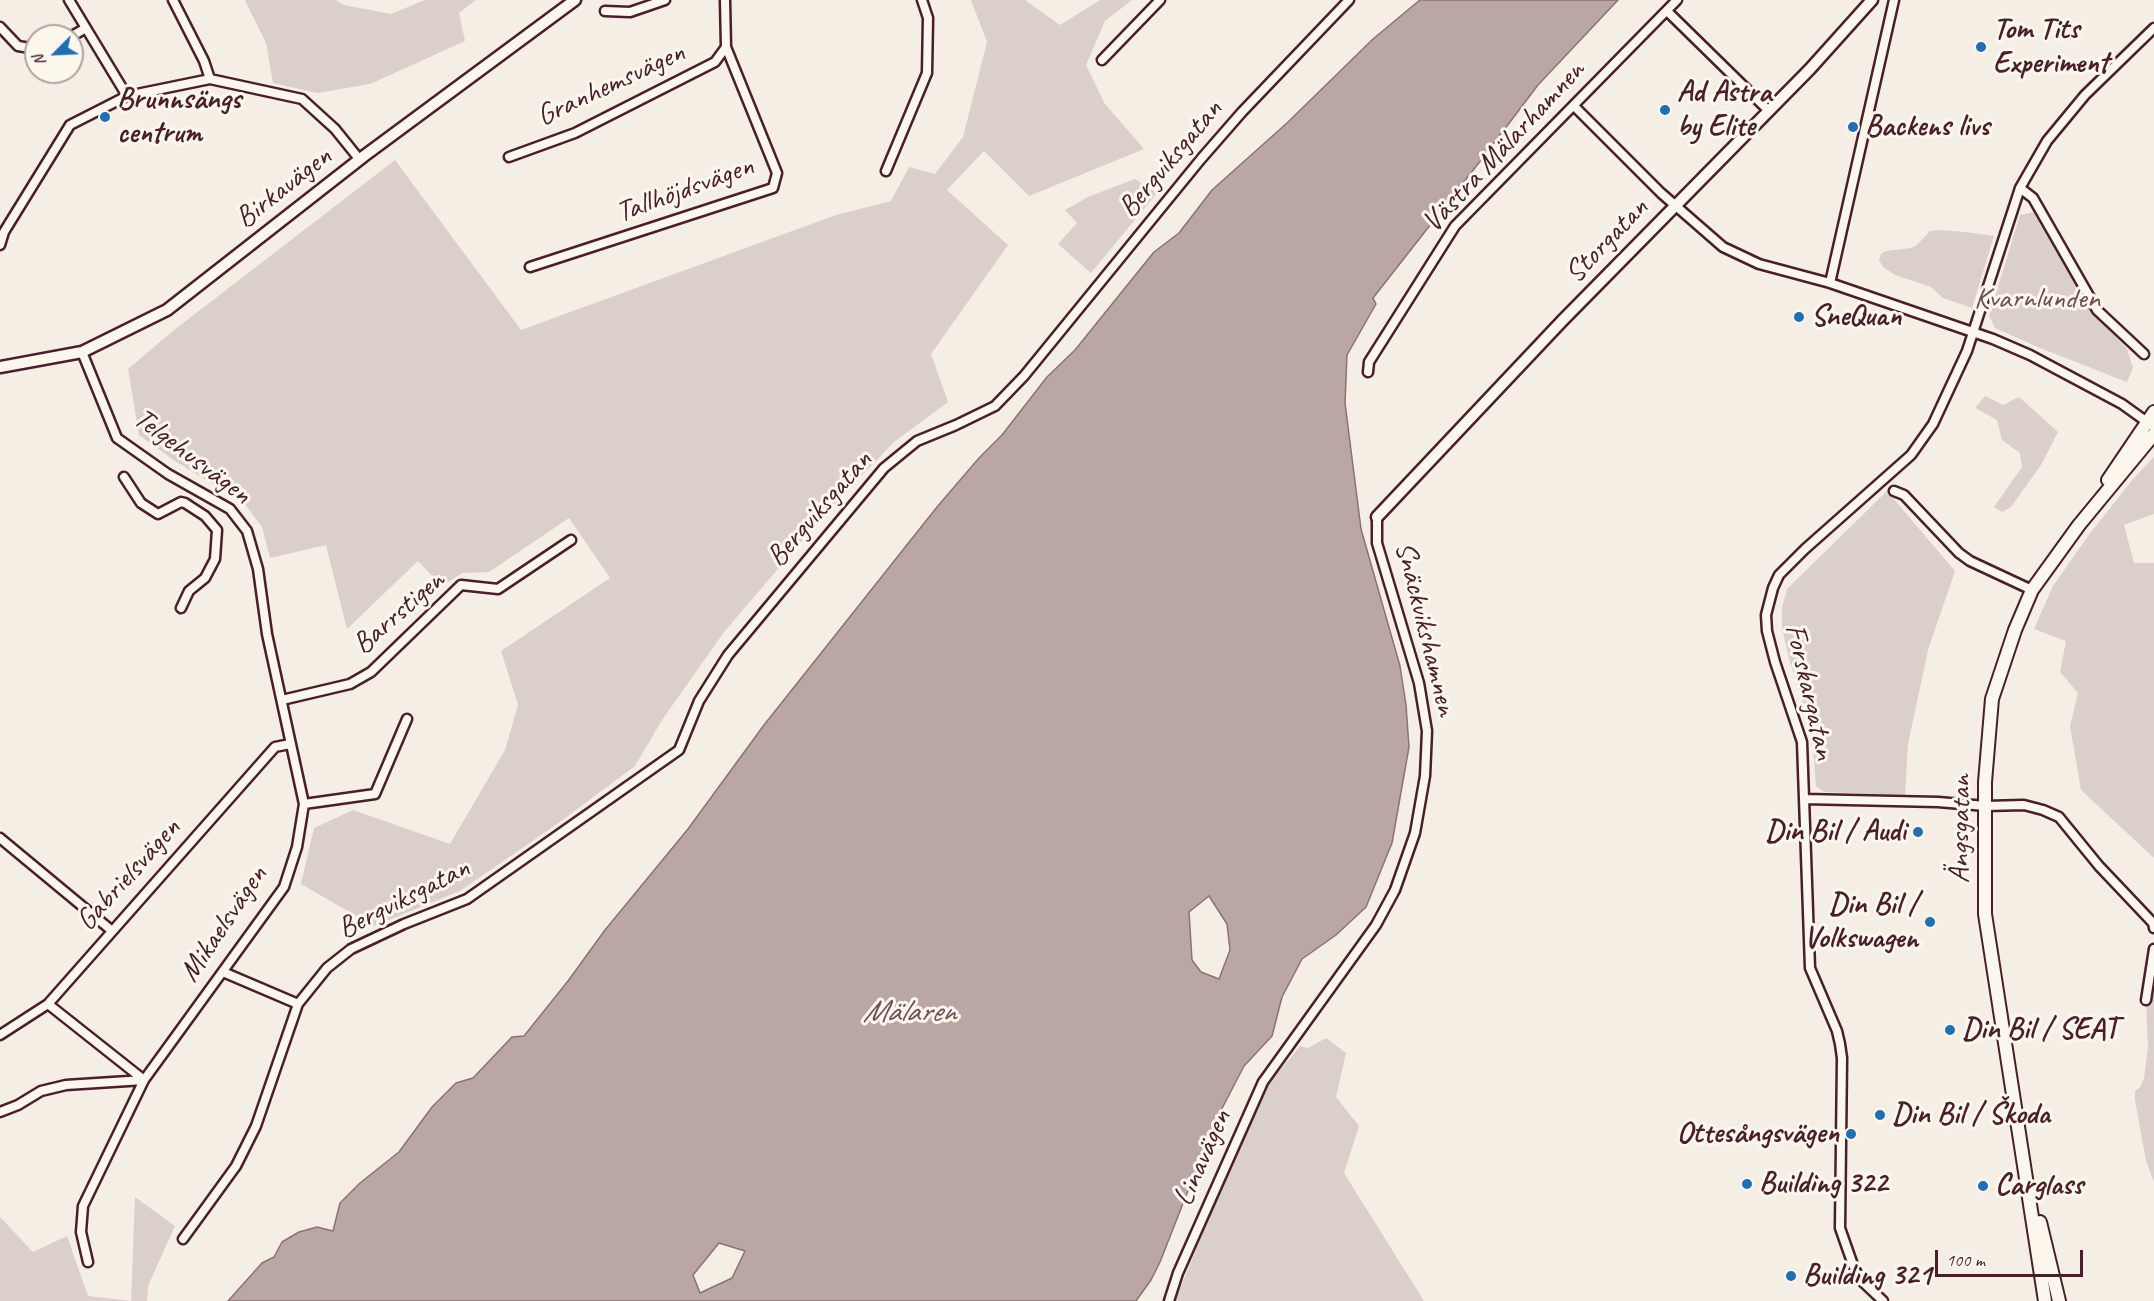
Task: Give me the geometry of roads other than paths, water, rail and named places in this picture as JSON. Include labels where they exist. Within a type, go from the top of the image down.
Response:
[{"type":"main road","name":"Ängsgatan","points":[[2045,1301],[1985,914],[1986,806],[1992,699],[2015,630],[2032,590],[2151,420]]},
{"type":"main road","name":"Ängsgatan","points":[[2079,525],[2154,434]]},
{"type":"main road","name":"Ängsgatan","points":[[2022,1154],[2059,1301]]},
{"type":"street","points":[[69,0],[127,96]]},
{"type":"street","points":[[173,0],[204,61],[210,79]]},
{"type":"street","name":"Birkavägen","points":[[0,367],[82,352],[167,310],[360,160],[575,0]]},
{"type":"street","points":[[605,11],[630,12],[665,0]]},
{"type":"street","name":"Tallhöjdsvägen","points":[[531,267],[773,188],[777,173],[726,47],[725,0]]},
{"type":"street","points":[[886,171],[927,73],[928,18],[922,0]]},
{"type":"street","points":[[1102,60],[1160,0]]},
{"type":"street","name":"Bergviksgatan","points":[[183,1239],[236,1166],[255,1126],[298,1004],[327,968],[347,951],[404,924],[467,899],[679,750],[699,701],[728,655],[884,468],[917,441],[995,406],[1024,376],[1201,159],[1242,112],[1349,0]]},
{"type":"street","name":"Västra Mälarhamnen","points":[[1368,372],[1369,362],[1455,226],[1677,0]]},
{"type":"street","name":"Storgatan","points":[[1377,517],[1568,315],[1769,111],[1872,0]]},
{"type":"street","points":[[1830,283],[1894,0]]},
{"type":"street","points":[[1667,11],[1769,111]]},
{"type":"street","points":[[0,27],[18,46],[24,47]]},
{"type":"street","name":"Forskargatan","points":[[1883,1301],[1863,1282],[1852,1265],[1840,1228],[1842,1058],[1837,1031],[1810,968],[1802,742],[1775,662],[1767,631],[1766,615],[1779,575],[1911,455],[1933,424],[1967,351],[2020,188],[2047,141],[2085,95],[2154,28]]},
{"type":"street","name":"Granhemsvägen","points":[[510,157],[575,133],[715,62],[726,47]]},
{"type":"street","points":[[0,245],[2,230],[70,125],[127,96],[210,79],[302,99],[335,129],[360,160]]},
{"type":"street","points":[[1574,106],[1675,206],[1723,247],[1760,264],[1830,283],[1972,332],[2030,355],[2151,420]]},
{"type":"street","points":[[2020,188],[2033,198],[2097,310],[2144,354]]},
{"type":"street","name":"Telgehusvägen","points":[[82,352],[117,438],[168,474],[230,508],[247,531],[258,569],[267,634],[290,744]]},
{"type":"street","points":[[124,477],[141,503],[158,514],[181,502],[185,503],[205,516],[217,530],[215,559],[204,578],[189,591],[181,608]]},
{"type":"street","points":[[1894,491],[1904,495],[1959,553],[1970,561],[2032,590]]},
{"type":"street","name":"Snäckvikshamnen","points":[[1294,1041],[1371,933],[1395,890],[1415,833],[1425,776],[1427,731],[1419,683],[1377,543],[1377,517]]},
{"type":"street","name":"Barrstigen","points":[[282,699],[350,684],[371,672],[461,585],[498,589],[571,540]]},
{"type":"street","points":[[304,804],[375,794],[407,719]]},
{"type":"street","name":"Mikaelsvägen","points":[[88,1262],[81,1232],[83,1206],[144,1080],[284,887],[297,847],[304,804],[290,744]]},
{"type":"street","name":"Gabrielsvägen","points":[[0,1035],[48,1004],[275,747],[290,744]]},
{"type":"street","points":[[1804,799],[1938,802],[1986,806],[2024,805],[2043,810],[2059,817],[2099,866],[2153,923],[2154,928]]},
{"type":"street","points":[[0,838],[111,930]]},
{"type":"street","points":[[2146,1000],[2154,949]]},
{"type":"street","points":[[224,972],[298,1004]]},
{"type":"street","points":[[48,1004],[144,1080]]},
{"type":"street","name":"Linavägen","points":[[1169,1301],[1178,1273],[1263,1082],[1294,1041]]},
{"type":"street","points":[[0,1112],[18,1105],[40,1091],[66,1084],[144,1080]]},
{"type":"water","name":"Mälaren","points":[[1420,0],[1618,0],[1538,85],[1373,298],[1376,304],[1347,355],[1345,403],[1361,529],[1400,666],[1406,705],[1409,747],[1392,843],[1366,907],[1336,935],[1302,959],[1282,997],[1272,1036],[1244,1066],[1215,1122],[1160,1262],[1136,1301],[228,1301],[262,1263],[274,1257],[282,1242],[299,1232],[317,1227],[333,1231],[340,1203],[360,1183],[399,1152],[432,1107],[456,1083],[473,1078],[512,1037],[524,1036],[605,930],[688,829],[764,725],[937,507],[1002,435],[1047,377],[1075,350],[1154,252],[1179,233],[1212,190],[1287,123],[1373,39]],"holes":[[[1209,896],[1227,924],[1230,950],[1219,979],[1201,972],[1192,960],[1189,912]],[[719,1243],[745,1251],[732,1278],[700,1293],[693,1275]]]},
{"type":"place","name":"Tom Tits Experiment","points":[[1981,47]]},
{"type":"place","name":"Ad Astra by Elite","points":[[1665,110]]},
{"type":"place","name":"Brunnsängs centrum","points":[[105,117]]},
{"type":"place","name":"Backens livs","points":[[1853,127]]},
{"type":"place","name":"SneQuan","points":[[1799,317]]},
{"type":"place","name":"Din Bil / Audi","points":[[1918,832]]},
{"type":"place","name":"Din Bil / Volkswagen","points":[[1930,922]]},
{"type":"place","name":"Din Bil / SEAT","points":[[1950,1030]]},
{"type":"place","name":"Din Bil / Škoda","points":[[1880,1115]]},
{"type":"place","name":"Ottesångsvägen","points":[[1851,1134]]},
{"type":"place","name":"Building 322","points":[[1747,1184]]},
{"type":"place","name":"Carglass","points":[[1983,1186]]},
{"type":"place","name":"Building 321","points":[[1791,1276]]},
{"type":"park label","name":"Kvarnlunden","points":[[2037,299]]}]
